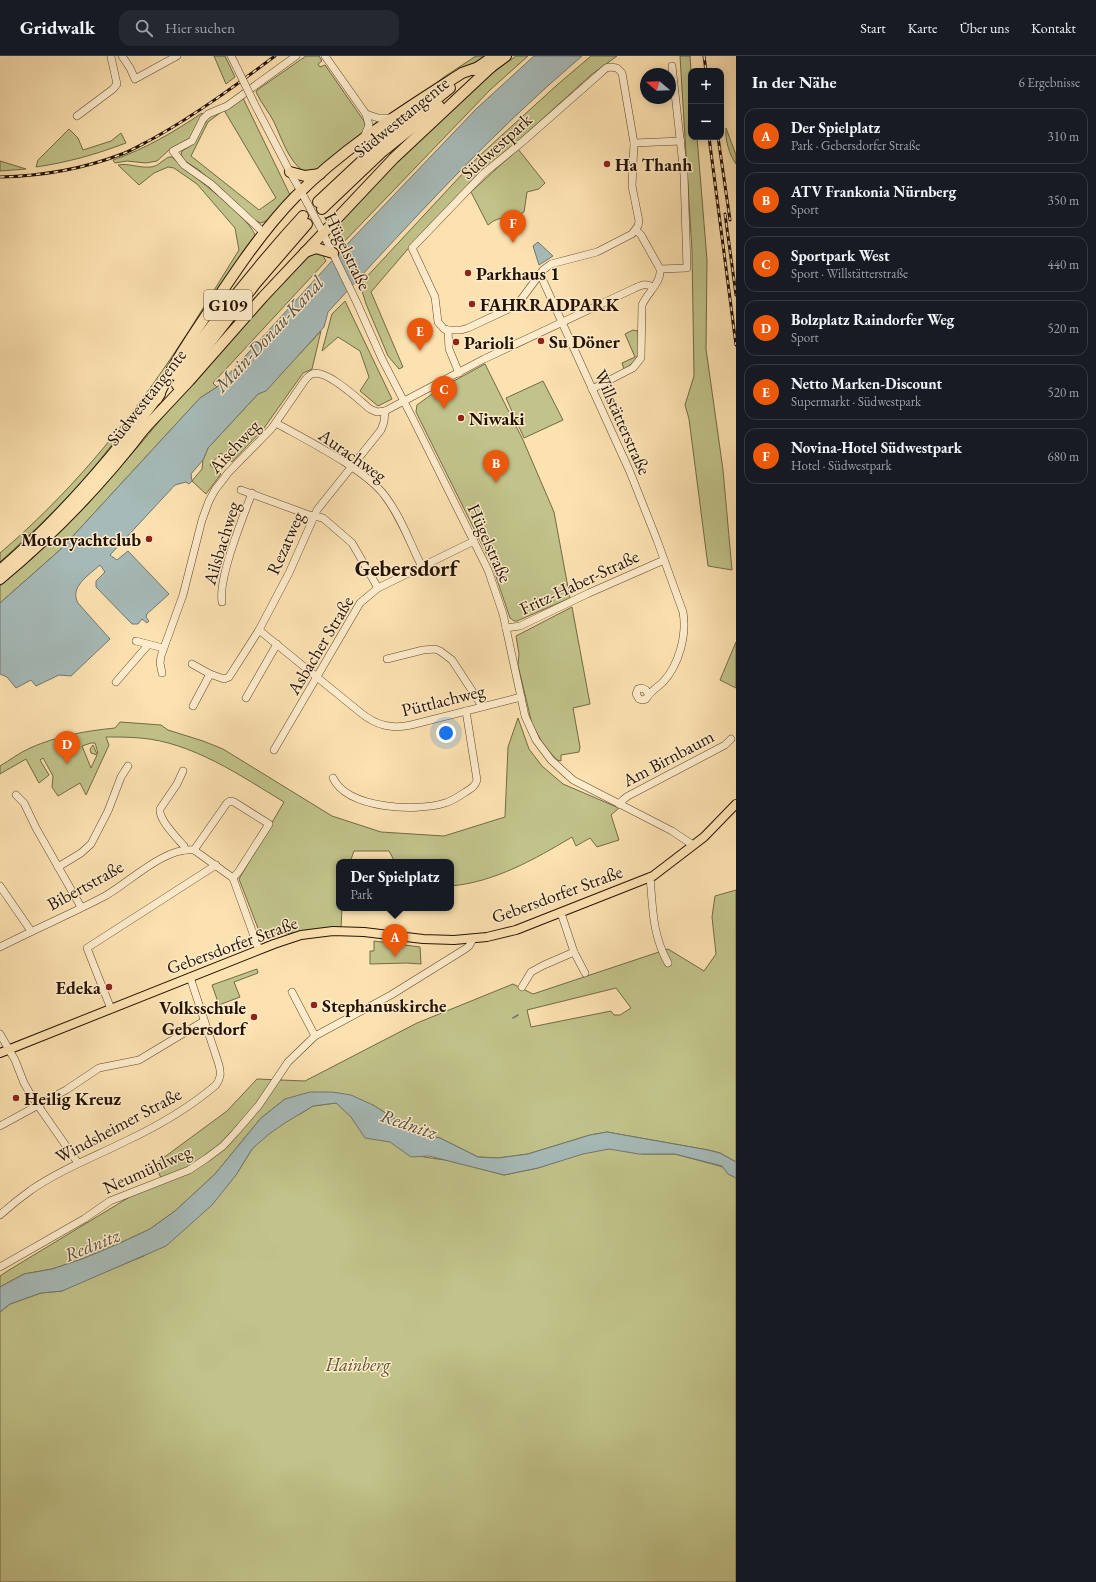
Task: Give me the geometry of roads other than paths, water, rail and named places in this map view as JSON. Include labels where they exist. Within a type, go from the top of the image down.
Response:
[{"type":"highway","name":"Südwesttangente","points":[[494,56],[479,66],[379,145],[320,205],[399,138],[506,56]]},
{"type":"highway","points":[[157,399],[167,376],[234,274],[264,233],[303,194],[320,174],[364,138],[393,118],[462,73],[479,66]]},
{"type":"highway","points":[[144,429],[305,252],[322,230],[410,141],[491,67]]},
{"type":"highway","points":[[290,172],[309,176],[320,174]]},
{"type":"highway","name":"Südwesttangente","points":[[0,570],[76,497],[124,442],[243,285],[274,248],[305,220],[240,302],[144,429],[105,477],[65,519],[0,579]]},
{"type":"highway","points":[[305,252],[316,248],[329,249]]},
{"type":"main road","name":"Gebersdorfer Straße","points":[[0,1053],[300,935],[333,931],[369,932],[431,940],[473,939],[507,932],[561,913],[650,878],[704,837],[736,804]]},
{"type":"street","points":[[77,116],[113,89],[117,84],[111,56]]},
{"type":"street","points":[[122,56],[130,68],[135,80],[177,56]]},
{"type":"street","name":"Hügelstraße","points":[[231,56],[290,172],[322,230],[329,249],[357,303],[382,359],[474,541],[493,583],[506,628],[521,697],[530,728],[536,740],[547,756],[573,780],[672,831],[693,845]]},
{"type":"street","points":[[264,233],[212,184],[184,165],[176,157],[173,151],[192,141],[203,119],[208,114],[227,106],[296,56]]},
{"type":"street","points":[[325,56],[366,114]]},
{"type":"street","points":[[660,269],[687,268],[684,175],[672,66]]},
{"type":"street","name":"Südwestpark","points":[[448,330],[444,329],[438,322],[435,297],[412,248],[483,174],[521,143],[606,68],[610,67],[617,68],[622,73],[634,143],[632,186],[639,221],[636,230]]},
{"type":"street","name":"Südwesttangente","points":[[366,114],[378,118],[393,118]]},
{"type":"street","name":"Südwesttangente","points":[[364,138],[369,125],[366,114]]},
{"type":"street","points":[[634,143],[681,141]]},
{"type":"street","points":[[459,373],[449,349],[448,330],[468,328],[517,305],[540,274],[551,264],[597,252],[632,234],[636,230],[641,235],[660,269],[660,277],[642,306],[641,358],[632,368],[592,389]]},
{"type":"street","points":[[540,274],[561,323]]},
{"type":"street","points":[[385,411],[484,359],[642,285],[647,284],[653,287]]},
{"type":"street","name":"Willstätterstraße","points":[[561,323],[629,469],[683,612],[683,638],[678,656],[671,672],[663,682],[648,694]]},
{"type":"street","name":"Aischweg","points":[[162,673],[160,663],[163,648],[183,595],[203,514],[209,501],[221,482],[276,423],[304,380],[313,373],[322,374],[331,378],[374,411],[385,411]]},
{"type":"street","name":"Rezatweg","points":[[192,664],[210,674],[224,679],[229,677],[259,630],[289,573],[314,515],[380,430],[384,422],[385,411]]},
{"type":"street","name":"Aurachweg","points":[[276,423],[351,467],[380,489],[396,513],[422,567]]},
{"type":"street","points":[[241,490],[323,518],[352,543],[360,554],[378,588]]},
{"type":"street","name":"Ailsbachweg","points":[[222,602],[220,594],[230,558],[252,493]]},
{"type":"street","name":"Asbacher Straße","points":[[274,750],[360,603],[378,588],[474,541]]},
{"type":"street","name":"Fritz-Haber-Straße","points":[[506,628],[520,626],[588,593],[664,560]]},
{"type":"street","name":"Püttlachweg","points":[[259,630],[368,719],[384,726],[402,727],[521,697]]},
{"type":"street","points":[[136,641],[163,648]]},
{"type":"street","points":[[246,698],[277,644]]},
{"type":"street","points":[[116,682],[148,645]]},
{"type":"street","points":[[387,659],[423,650],[440,650],[452,660],[482,706]]},
{"type":"street","points":[[193,706],[210,674]]},
{"type":"street","points":[[333,778],[344,790],[365,800],[382,805],[397,808],[413,808],[446,803],[474,787],[477,780],[466,711]]},
{"type":"street","name":"Am Birnbaum","points":[[619,804],[628,796],[725,745],[731,739]]},
{"type":"street","points":[[58,867],[81,853],[91,844],[108,811],[121,777],[128,766]]},
{"type":"street","points":[[183,771],[177,784],[160,809],[159,813],[184,846],[185,850]]},
{"type":"street","points":[[16,796],[24,803],[58,867],[82,907]]},
{"type":"street","points":[[233,878],[269,824],[230,801],[194,850],[233,878],[260,950]]},
{"type":"street","name":"Bibertstraße","points":[[0,947],[107,895],[150,865],[185,850],[194,850]]},
{"type":"street","points":[[110,1009],[87,948],[216,865]]},
{"type":"street","points":[[650,878],[654,929],[661,950],[668,963]]},
{"type":"street","points":[[0,886],[31,931]]},
{"type":"street","points":[[561,913],[574,952],[585,973]]},
{"type":"street","name":"Neumühlweg","points":[[0,1267],[84,1219],[110,1201],[189,1170],[207,1158],[236,1134],[259,1105],[288,1062],[315,1036],[402,989],[465,949],[469,946],[473,939]]},
{"type":"street","points":[[522,986],[531,972],[544,964],[574,952]]},
{"type":"street","name":"Windsheimer Straße","points":[[0,1215],[31,1190],[78,1163],[126,1141],[162,1122],[186,1108],[216,1085],[221,1074],[190,977]]},
{"type":"street","points":[[292,992],[315,1036]]},
{"type":"street","points":[[0,1126],[66,1090],[99,1068],[139,1060],[204,1021]]},
{"type":"street","points":[[0,1034],[15,1060],[24,1084],[78,1163]]},
{"type":"water","name":"Main-Donau-Kanal","points":[[534,56],[582,56],[515,117],[451,180],[328,312],[324,327],[266,391],[258,394],[208,448],[203,460],[191,474],[192,481],[189,484],[186,482],[175,485],[110,555],[117,560],[128,551],[169,594],[147,614],[146,617],[149,621],[147,623],[142,619],[138,624],[132,624],[96,587],[96,581],[105,572],[100,565],[86,577],[78,587],[76,597],[78,603],[110,639],[71,676],[59,675],[36,686],[31,680],[16,688],[7,677],[0,674],[0,603],[61,549],[200,398],[217,387],[351,240],[476,109]]},
{"type":"water","points":[[538,242],[553,256],[539,265],[533,246]]},
{"type":"water","points":[[310,1092],[332,1092],[351,1095],[373,1105],[417,1133],[440,1138],[478,1157],[498,1158],[528,1154],[590,1135],[607,1132],[720,1153],[736,1162],[736,1178],[728,1174],[722,1166],[675,1154],[639,1154],[609,1149],[583,1154],[538,1168],[504,1175],[429,1156],[411,1157],[390,1142],[365,1138],[351,1117],[336,1103],[313,1106],[269,1134],[252,1149],[236,1175],[212,1205],[166,1246],[62,1291],[41,1293],[10,1304],[0,1312],[0,1287],[24,1274],[52,1269],[82,1259],[150,1229],[175,1211],[215,1174],[261,1118],[285,1099]]},
{"type":"waterway","points":[[513,1018],[518,1015]]},
{"type":"railway","points":[[0,177],[62,171],[92,164],[126,152],[154,138],[186,119],[275,56]]},
{"type":"railway","points":[[704,56],[706,68]]},
{"type":"railway","points":[[709,140],[736,345]]},
{"type":"railway","points":[[718,140],[730,220]]},
{"type":"railway","points":[[725,214],[736,295]]},
{"type":"place","name":"Ha Thanh","points":[[607,164]]},
{"type":"place","name":"Novina-Hotel Südwestpark","points":[[513,243]]},
{"type":"place","name":"Parkhaus 1","points":[[468,273]]},
{"type":"place","name":"FAHRRADPARK","points":[[472,304]]},
{"type":"place","name":"Su Döner","points":[[541,341]]},
{"type":"place","name":"Parioli","points":[[456,342]]},
{"type":"place","name":"Netto Marken-Discount","points":[[420,351]]},
{"type":"place","name":"Sportpark West","points":[[444,409]]},
{"type":"place","name":"Niwaki","points":[[461,418]]},
{"type":"place","name":"ATV Frankonia Nürnberg","points":[[496,483]]},
{"type":"place","name":"Motoryachtclub","points":[[149,539]]},
{"type":"place","name":"Bolzplatz Raindorfer Weg","points":[[67,764]]},
{"type":"place","name":"Der Spielplatz","points":[[395,957]]},
{"type":"place","name":"Edeka","points":[[109,987]]},
{"type":"place","name":"Stephanuskirche","points":[[314,1005]]},
{"type":"place","name":"Volksschule Gebersdorf","points":[[254,1017]]},
{"type":"place","name":"Heilig Kreuz","points":[[16,1098]]},
{"type":"district","name":"Gebersdorf","points":[[406,568]]},
{"type":"water label","name":"Rednitz","points":[[409,1124]]},
{"type":"water label","name":"Rednitz","points":[[92,1245]]},
{"type":"park label","name":"Hainberg","points":[[358,1364]]}]
